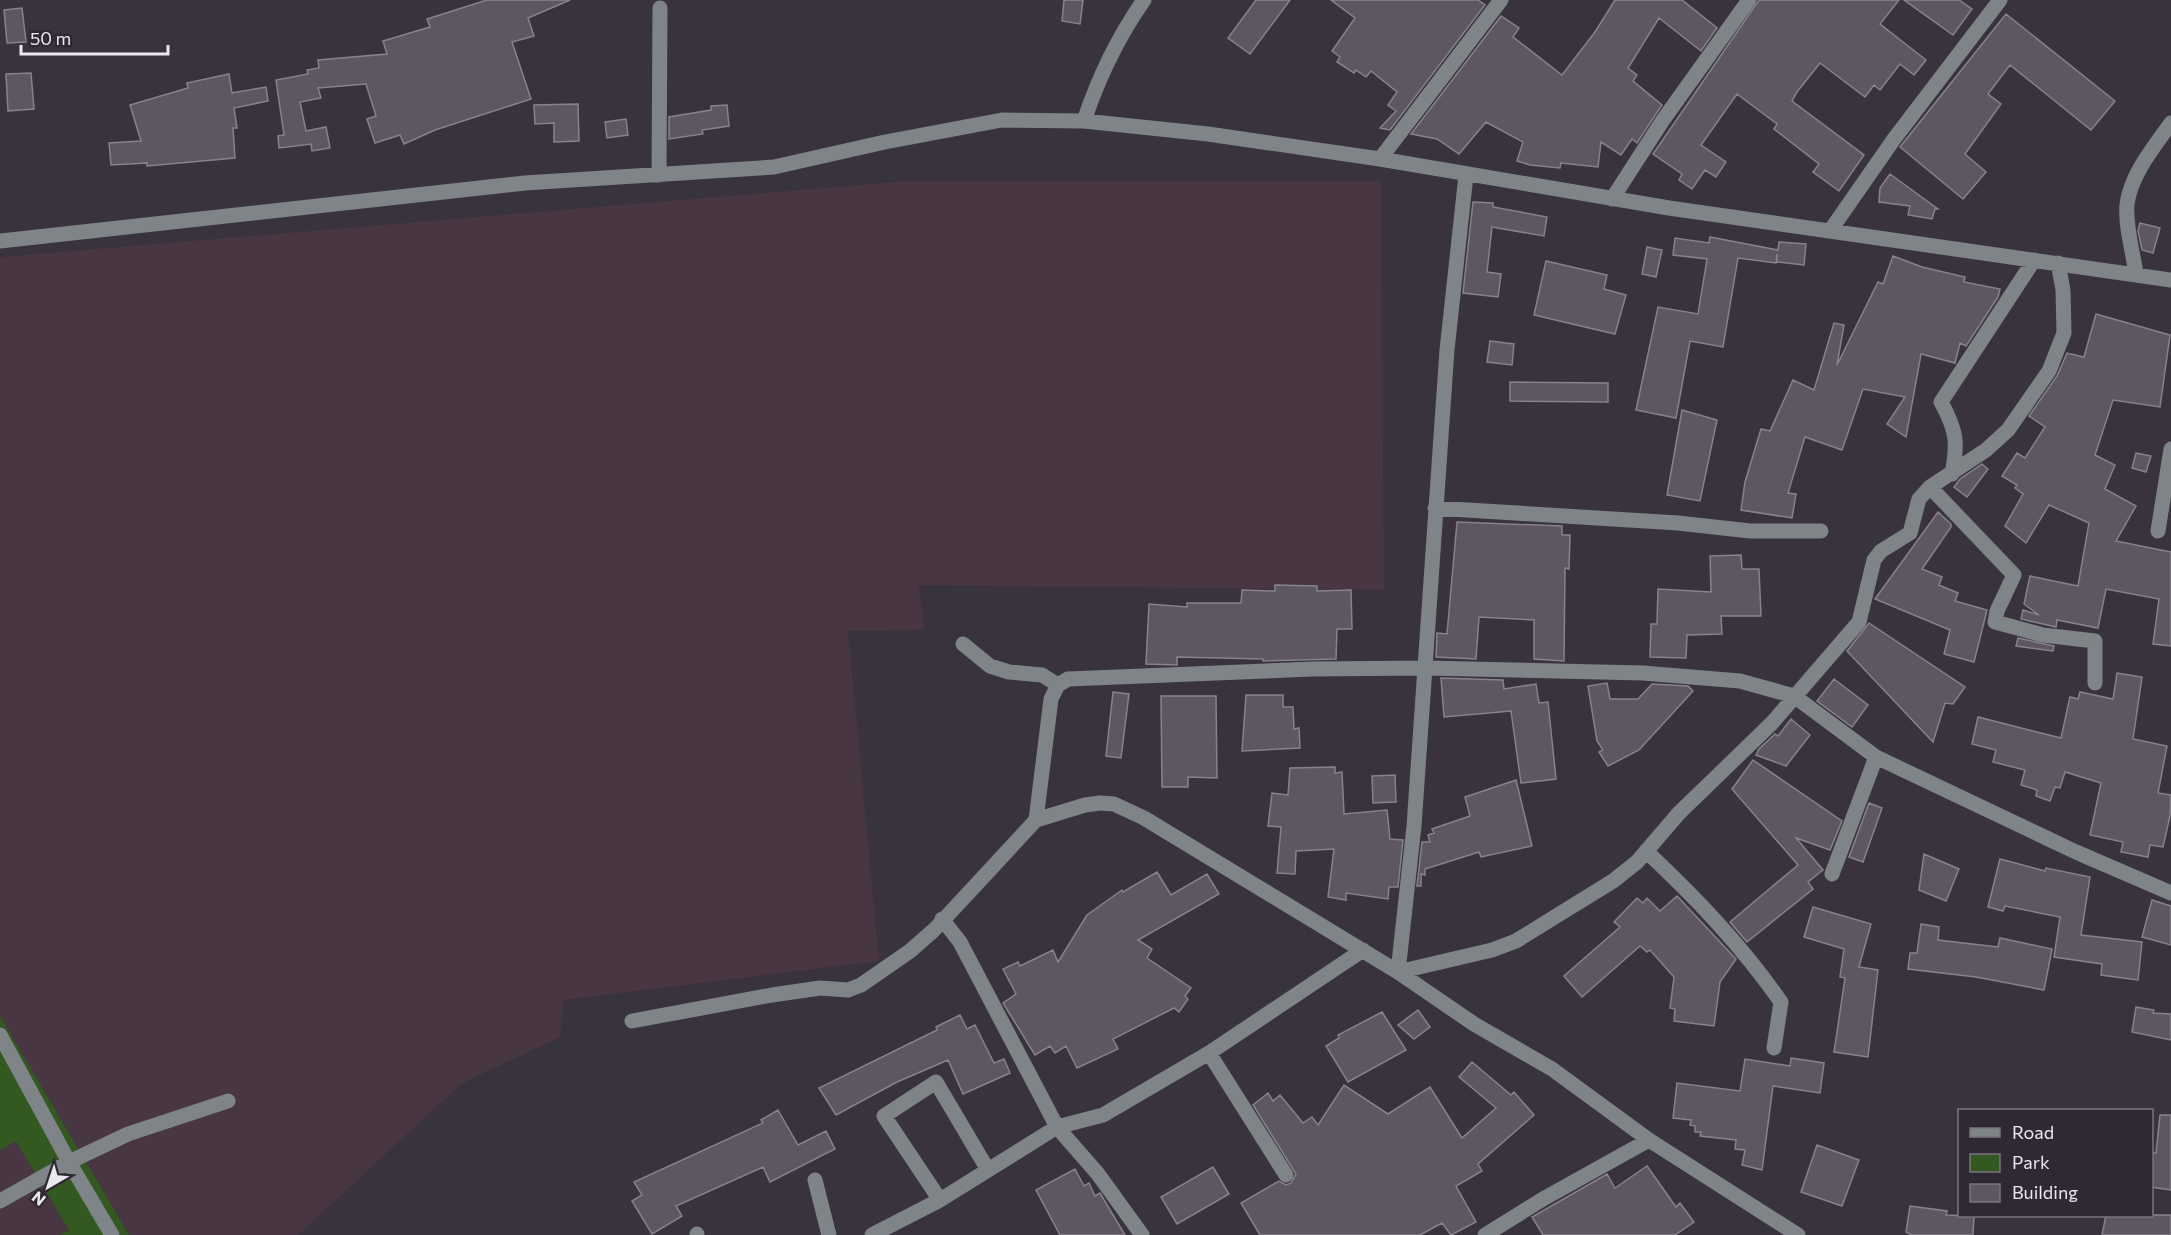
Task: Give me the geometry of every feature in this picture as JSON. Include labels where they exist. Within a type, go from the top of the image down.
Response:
[{"type":"street","points":[[1084,121],[1094,92],[1117,45],[1144,0]]},
{"type":"street","points":[[1612,199],[1663,120],[1749,0]]},
{"type":"street","points":[[1830,231],[1894,139],[2000,0]]},
{"type":"street","points":[[1380,159],[1498,1]]},
{"type":"street","points":[[659,175],[660,8]]},
{"type":"street","points":[[0,241],[525,183],[774,167],[885,141],[1002,120],[1084,121],[1208,134],[1380,159],[1612,199],[2171,280]]},
{"type":"street","points":[[2136,274],[2127,212],[2130,192],[2145,161],[2171,123]]},
{"type":"street","points":[[1398,972],[1414,826],[1447,350],[1466,175]]},
{"type":"street","points":[[1952,474],[1958,446],[1950,417],[1941,402],[2034,260]]},
{"type":"street","points":[[1398,972],[1492,950],[1516,941],[1613,881],[1646,851],[1679,813],[1772,723],[1859,622],[1874,560],[1881,551],[1910,533],[1919,499],[1930,487],[1986,450],[2008,430],[2049,371],[2064,333],[2063,290],[2058,263]]},
{"type":"street","points":[[2158,531],[2171,449]]},
{"type":"street","points":[[1930,487],[2014,575],[1997,611],[1995,622],[2043,635],[2095,641],[2095,683]]},
{"type":"street","points":[[1435,508],[1678,523],[1750,531],[1821,531]]},
{"type":"street","points":[[963,644],[990,666],[1009,672],[1042,675],[1058,685]]},
{"type":"street","points":[[1036,820],[1049,707],[1058,685],[1068,679],[1312,669],[1426,668],[1643,673],[1740,681],[1794,696],[1876,757],[2076,852],[2171,893]]},
{"type":"street","points":[[1832,874],[1876,757]]},
{"type":"street","points":[[632,1021],[772,995],[820,988],[855,987],[877,976],[934,930],[1036,820],[1085,805],[1114,804],[1144,818],[1363,950],[1474,1024],[1552,1069],[1649,1140],[1798,1235]]},
{"type":"street","points":[[1646,851],[1713,916],[1757,968],[1781,1002],[1774,1048]]},
{"type":"street","points":[[942,919],[960,942],[1056,1127],[1098,1174],[1142,1235]]},
{"type":"street","points":[[872,1235],[940,1200],[1056,1127],[1103,1115],[1209,1053],[1363,950]]},
{"type":"street","points":[[0,1035],[69,1162],[112,1235]]},
{"type":"street","points":[[1209,1053],[1286,1175]]},
{"type":"street","points":[[940,1200],[884,1116],[936,1082],[988,1170]]},
{"type":"street","points":[[0,1201],[69,1162],[128,1134],[228,1101]]},
{"type":"street","points":[[1485,1235],[1543,1199],[1649,1140]]},
{"type":"street","points":[[815,1180],[829,1235]]},
{"type":"shaded area","points":[[907,181],[1381,181],[1384,590],[919,585],[924,630],[848,631],[879,961],[563,1000],[560,1037],[461,1084],[298,1235],[129,1235],[0,1016],[0,257]]},
{"type":"shaded area","points":[[16,1140],[69,1230],[61,1235],[0,1235],[0,1150]]},
{"type":"green space","points":[[0,1016],[129,1235],[61,1235],[69,1230],[16,1141],[0,1150]]},
{"type":"building","points":[[487,0],[570,0],[528,18],[534,36],[512,42],[531,99],[435,130],[404,144],[400,135],[375,143],[367,119],[376,116],[366,84],[318,88],[321,98],[300,102],[306,131],[326,127],[330,148],[312,151],[311,144],[279,148],[278,136],[284,135],[276,80],[308,74],[307,70],[319,68],[318,60],[387,54],[383,41],[430,27],[427,19]]},
{"type":"building","points":[[1064,0],[1083,0],[1080,24],[1062,21]]},
{"type":"building","points":[[1256,0],[1290,0],[1250,54],[1228,38]]},
{"type":"building","points":[[1331,0],[1478,0],[1485,5],[1390,130],[1380,128],[1396,111],[1388,105],[1397,92],[1371,71],[1366,77],[1356,70],[1354,73],[1337,62],[1340,57],[1332,51],[1355,18]]},
{"type":"building","points":[[1615,0],[1682,0],[1717,28],[1701,51],[1659,18],[1628,68],[1637,75],[1633,81],[1662,105],[1637,143],[1632,139],[1621,155],[1601,142],[1598,167],[1561,163],[1560,168],[1530,165],[1517,161],[1523,142],[1486,122],[1459,154],[1437,139],[1411,134],[1501,16],[1519,28],[1513,37],[1562,75],[1595,32]]},
{"type":"building","points":[[1759,0],[1899,0],[1880,24],[1926,60],[1914,75],[1900,64],[1880,90],[1874,85],[1865,97],[1820,63],[1797,92],[1792,101],[1864,155],[1839,191],[1813,172],[1819,164],[1774,129],[1777,124],[1737,94],[1701,145],[1726,162],[1716,177],[1705,170],[1692,189],[1679,180],[1682,174],[1653,154]]},
{"type":"building","points":[[1904,0],[1959,0],[1972,9],[1953,35]]},
{"type":"building","points":[[22,8],[26,42],[7,43],[4,10]]},
{"type":"building","points":[[2006,14],[2115,101],[2091,130],[2010,65],[1988,94],[2001,104],[1965,154],[1986,172],[1963,199],[1900,147]]},
{"type":"building","points":[[31,73],[34,109],[8,111],[6,74]]},
{"type":"building","points":[[229,74],[232,93],[266,87],[268,101],[234,108],[237,128],[233,128],[235,158],[147,166],[147,163],[111,165],[109,143],[141,141],[130,105],[188,88],[187,83]]},
{"type":"building","points":[[578,104],[579,141],[554,142],[554,123],[535,124],[534,105]]},
{"type":"building","points":[[727,105],[729,126],[702,130],[703,134],[669,139],[669,117],[711,110],[711,106]]},
{"type":"building","points":[[626,119],[628,135],[607,138],[605,122]]},
{"type":"building","points":[[1890,174],[1938,209],[1935,209],[1932,219],[1908,215],[1910,206],[1879,202],[1880,188]]},
{"type":"building","points":[[1473,202],[1493,203],[1493,207],[1547,217],[1544,236],[1492,227],[1487,272],[1501,274],[1498,297],[1463,293]]},
{"type":"building","points":[[2140,223],[2160,228],[2153,253],[2142,250],[2138,231]]},
{"type":"building","points":[[1710,237],[1778,250],[1779,242],[1806,244],[1804,265],[1777,262],[1777,254],[1776,263],[1738,258],[1723,347],[1690,341],[1676,418],[1636,410],[1658,307],[1698,314],[1707,259],[1673,255],[1675,238],[1709,243]]},
{"type":"building","points":[[1647,247],[1662,250],[1656,277],[1642,274]]},
{"type":"building","points":[[1893,256],[1922,267],[1965,277],[1964,282],[2000,289],[1998,297],[1966,346],[1960,343],[1955,363],[1921,354],[1906,437],[1887,424],[1905,397],[1863,389],[1842,450],[1805,437],[1788,493],[1796,494],[1792,518],[1741,510],[1745,482],[1761,429],[1770,431],[1793,380],[1814,390],[1834,323],[1844,325],[1837,365],[1878,282],[1883,284]]},
{"type":"building","points":[[1546,261],[1607,275],[1604,289],[1626,295],[1615,334],[1534,315]]},
{"type":"building","points":[[2096,314],[2170,335],[2160,407],[2113,400],[2095,455],[2115,465],[2105,489],[2136,506],[2116,541],[2171,552],[2171,646],[2153,644],[2159,599],[2106,589],[2098,628],[2057,620],[2056,627],[2021,619],[2023,610],[2039,615],[2024,604],[2030,576],[2078,586],[2089,523],[2049,505],[2026,543],[2005,526],[2023,494],[2015,488],[2017,485],[2002,476],[2017,453],[2025,458],[2045,427],[2029,416],[2057,376],[2067,353],[2084,357]]},
{"type":"building","points":[[1490,341],[1514,344],[1512,365],[1487,362]]},
{"type":"building","points":[[1510,382],[1608,383],[1608,402],[1510,401]]},
{"type":"building","points":[[1682,410],[1717,420],[1700,501],[1667,495]]},
{"type":"building","points":[[2136,453],[2151,456],[2146,472],[2132,468]]},
{"type":"building","points":[[1982,464],[1988,469],[1967,497],[1954,487],[1960,479]]},
{"type":"building","points":[[1938,512],[1951,524],[1951,527],[1922,569],[1942,577],[1939,585],[1958,593],[1955,601],[1987,610],[1974,662],[1944,654],[1950,630],[1875,599]]},
{"type":"building","points":[[1457,522],[1562,526],[1562,535],[1570,535],[1569,569],[1565,568],[1564,661],[1534,659],[1534,620],[1479,617],[1476,659],[1436,657],[1437,633],[1447,634]]},
{"type":"building","points":[[1741,555],[1742,569],[1759,569],[1761,616],[1721,616],[1722,634],[1687,635],[1686,658],[1650,657],[1651,624],[1657,624],[1658,589],[1711,592],[1710,556]]},
{"type":"building","points":[[1275,585],[1317,586],[1317,591],[1351,590],[1352,629],[1337,629],[1336,659],[1263,661],[1263,659],[1177,657],[1177,665],[1146,664],[1149,604],[1187,607],[1187,603],[1241,603],[1242,590],[1275,591]]},
{"type":"building","points":[[1869,623],[1965,687],[1953,704],[1945,703],[1933,742],[1847,651]]},
{"type":"building","points":[[2018,638],[2054,646],[2053,651],[2016,646]]},
{"type":"building","points":[[2117,673],[2142,677],[2133,739],[2167,746],[2158,793],[2171,795],[2170,816],[2163,847],[2150,845],[2148,857],[2121,852],[2123,842],[2090,835],[2101,783],[2065,772],[2060,788],[2055,787],[2050,801],[2036,796],[2037,790],[2021,785],[2025,770],[1993,762],[1996,750],[1972,744],[1978,717],[2061,738],[2070,697],[2078,699],[2080,692],[2113,699]]},
{"type":"building","points":[[1441,678],[1503,680],[1504,689],[1536,684],[1539,703],[1548,702],[1556,779],[1521,783],[1511,711],[1444,717]]},
{"type":"building","points":[[1834,679],[1868,705],[1852,727],[1817,701]]},
{"type":"building","points":[[1607,683],[1610,699],[1638,699],[1652,684],[1688,686],[1693,691],[1639,750],[1608,766],[1599,752],[1603,750],[1597,741],[1588,686]]},
{"type":"building","points":[[1113,692],[1129,694],[1121,758],[1106,756]]},
{"type":"building","points":[[1246,695],[1283,695],[1283,707],[1293,707],[1294,729],[1299,728],[1300,748],[1242,751]]},
{"type":"building","points":[[1161,696],[1216,696],[1217,778],[1188,777],[1188,787],[1162,787]]},
{"type":"building","points":[[1791,719],[1810,735],[1786,766],[1756,755],[1759,749],[1775,734],[1778,736]]},
{"type":"building","points":[[1753,760],[1842,821],[1830,850],[1796,838],[1823,870],[1808,882],[1813,889],[1747,942],[1730,922],[1798,865],[1732,789]]},
{"type":"building","points":[[1335,767],[1335,773],[1342,772],[1344,814],[1387,810],[1390,839],[1403,840],[1398,887],[1389,887],[1388,899],[1346,893],[1346,900],[1328,897],[1334,849],[1296,851],[1295,874],[1277,873],[1281,827],[1268,826],[1272,793],[1288,795],[1290,768]]},
{"type":"building","points":[[1395,775],[1396,802],[1373,803],[1372,776]]},
{"type":"building","points":[[1516,780],[1532,846],[1481,857],[1479,852],[1425,869],[1425,875],[1421,874],[1421,886],[1417,886],[1422,842],[1430,842],[1428,835],[1434,833],[1432,829],[1470,816],[1465,797]]},
{"type":"building","points":[[1869,803],[1882,808],[1863,862],[1849,857]]},
{"type":"building","points":[[1924,854],[1959,869],[1946,901],[1919,890]]},
{"type":"building","points":[[2000,859],[2045,871],[2046,868],[2090,877],[2081,935],[2142,942],[2138,980],[2101,975],[2102,964],[2054,957],[2060,917],[2005,906],[2003,911],[1988,907]]},
{"type":"building","points":[[1157,872],[1171,895],[1207,874],[1219,894],[1138,940],[1152,949],[1147,958],[1191,988],[1185,996],[1188,999],[1179,1012],[1174,1008],[1113,1039],[1118,1049],[1077,1068],[1066,1046],[1055,1053],[1050,1046],[1035,1055],[1003,1003],[1016,994],[1003,969],[1018,962],[1020,966],[1053,950],[1058,962],[1087,915],[1122,890],[1123,892]]},
{"type":"building","points":[[1677,896],[1736,959],[1720,982],[1714,1026],[1674,1021],[1675,1009],[1670,1008],[1674,977],[1650,950],[1647,952],[1640,946],[1582,997],[1564,976],[1620,927],[1614,922],[1637,898],[1643,903],[1647,898],[1660,911]]},
{"type":"building","points":[[2152,900],[2171,906],[2171,945],[2142,937]]},
{"type":"building","points":[[1813,907],[1871,924],[1859,967],[1878,970],[1868,1057],[1834,1052],[1845,978],[1840,977],[1844,949],[1804,937]]},
{"type":"building","points":[[1921,924],[1939,927],[1938,940],[1998,947],[2000,938],[2052,949],[2044,990],[1976,977],[1908,969],[1910,953],[1917,953]]},
{"type":"building","points":[[2136,1007],[2154,1010],[2153,1013],[2171,1014],[2171,1040],[2132,1032]]},
{"type":"building","points":[[1418,1010],[1430,1027],[1414,1039],[1398,1025]]},
{"type":"building","points":[[1382,1012],[1406,1050],[1348,1082],[1326,1046],[1339,1038],[1338,1035]]},
{"type":"building","points":[[960,1015],[967,1029],[975,1025],[994,1063],[1004,1059],[1010,1073],[963,1094],[948,1060],[897,1082],[836,1115],[819,1088],[937,1030],[936,1027]]},
{"type":"building","points":[[1791,1058],[1824,1063],[1820,1093],[1773,1086],[1762,1170],[1742,1165],[1745,1150],[1735,1149],[1736,1140],[1700,1136],[1701,1132],[1695,1132],[1695,1126],[1690,1125],[1691,1120],[1673,1118],[1677,1083],[1740,1091],[1745,1059],[1790,1066]]},
{"type":"building","points":[[1472,1062],[1511,1095],[1514,1092],[1534,1115],[1478,1164],[1482,1171],[1456,1186],[1476,1222],[1451,1235],[1442,1223],[1420,1235],[1260,1235],[1241,1203],[1279,1181],[1286,1185],[1291,1183],[1296,1174],[1253,1105],[1268,1093],[1273,1101],[1280,1095],[1303,1123],[1312,1117],[1318,1125],[1344,1085],[1388,1114],[1430,1087],[1462,1138],[1496,1108],[1459,1077]]},
{"type":"building","points":[[778,1110],[798,1145],[826,1131],[835,1149],[770,1182],[763,1167],[676,1206],[682,1216],[652,1234],[632,1201],[642,1195],[634,1182],[763,1123],[761,1120]]},
{"type":"building","points":[[2160,1115],[2171,1115],[2171,1190],[2153,1187],[2153,1153],[2156,1153]]},
{"type":"building","points":[[1817,1145],[1859,1160],[1842,1206],[1801,1192]]},
{"type":"building","points":[[1647,1166],[1676,1207],[1680,1203],[1694,1222],[1675,1235],[1543,1235],[1532,1217],[1607,1174],[1615,1188]]},
{"type":"building","points":[[1213,1167],[1229,1194],[1177,1224],[1161,1197]]},
{"type":"building","points":[[1075,1169],[1084,1186],[1089,1183],[1095,1196],[1100,1193],[1125,1235],[1060,1235],[1036,1190]]},
{"type":"building","points":[[1910,1206],[1947,1211],[1946,1215],[1974,1217],[1973,1235],[1912,1235],[1906,1232]]},
{"type":"building","points":[[2171,1215],[2171,1235],[2102,1235],[2106,1217]]}]
